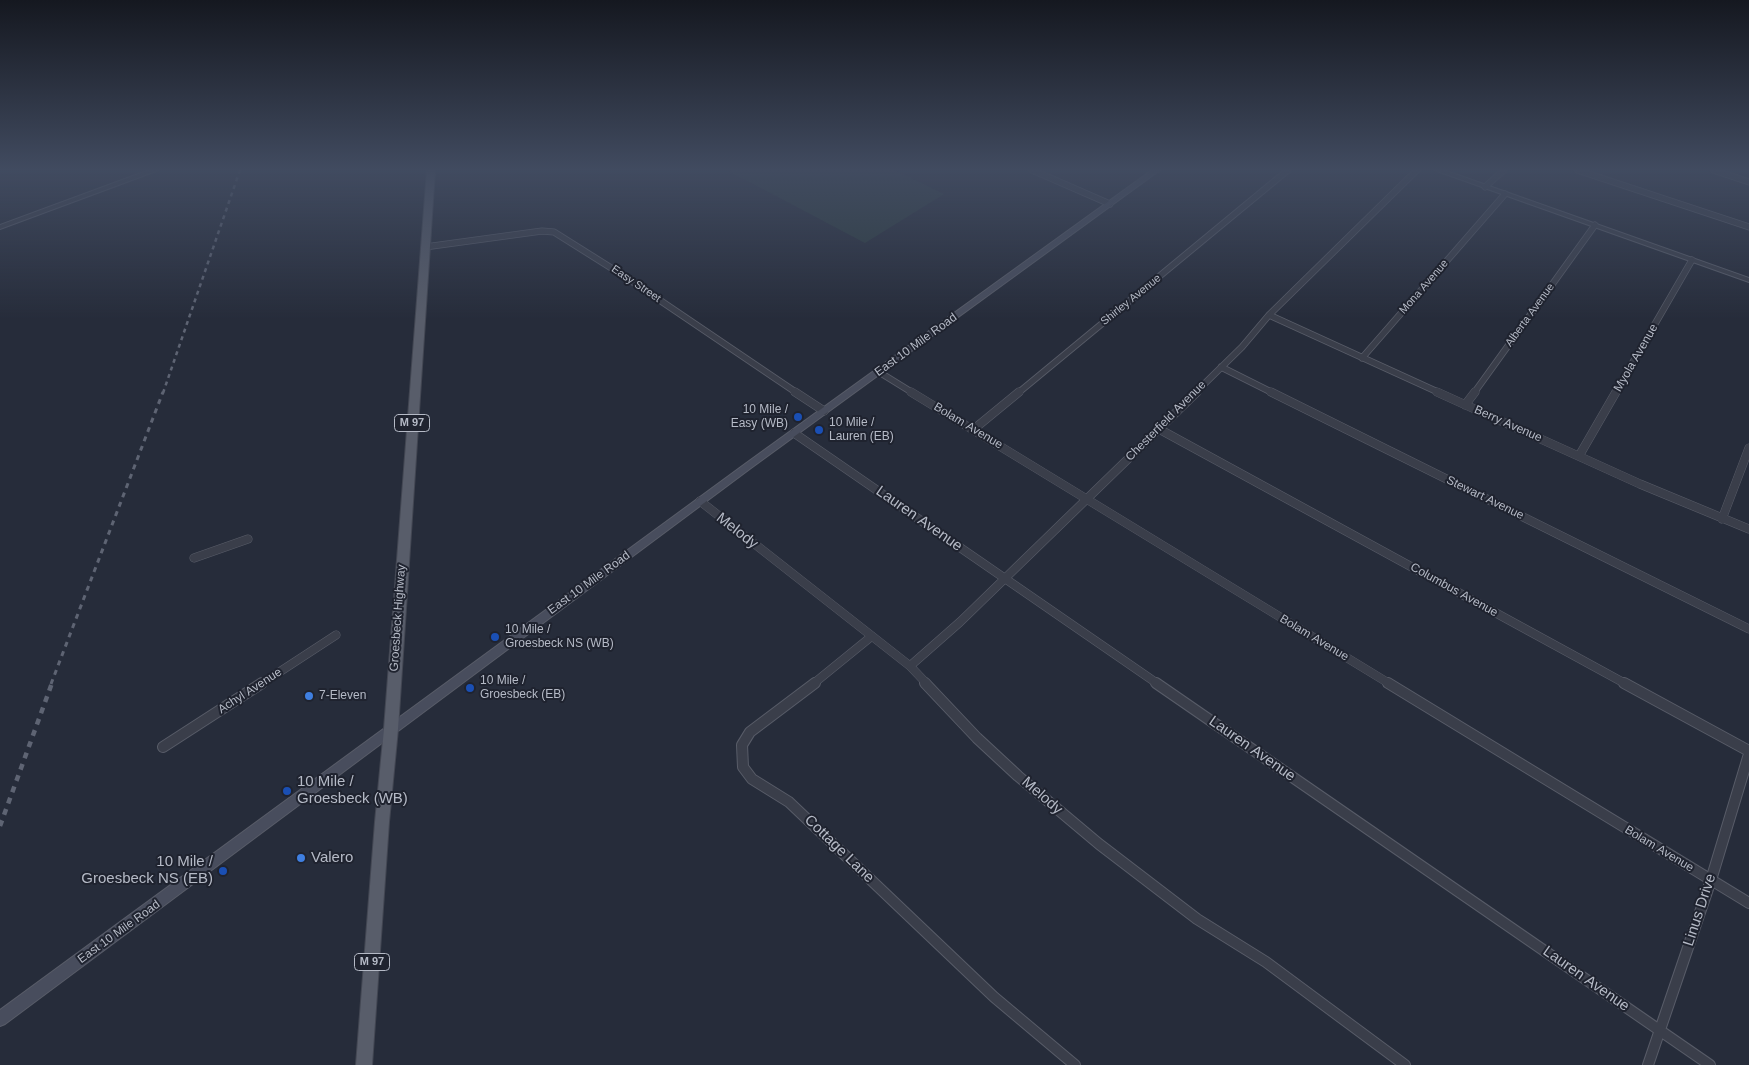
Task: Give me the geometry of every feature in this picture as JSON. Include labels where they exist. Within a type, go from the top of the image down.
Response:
[{"type":"main road","name":"Groesbeck Highway","points":[[364,1065],[382,822],[391,729],[395,651],[428,220]]},
{"type":"main road","name":"East 10 Mile Road","points":[[0,1019],[700,502],[1088,220]]},
{"type":"street","points":[[0,228],[22,220]]},
{"type":"street","name":"Shirley Avenue","points":[[974,429],[1228,220]]},
{"type":"street","name":"Chesterfield Avenue","points":[[910,666],[960,622],[1159,429],[1221,367],[1269,315],[1367,220]]},
{"type":"street","name":"Mona Avenue","points":[[1362,358],[1483,220]]},
{"type":"street","points":[[1577,220],[1749,280]]},
{"type":"street","points":[[1727,220],[1749,227]]},
{"type":"street","name":"Alberta Avenue","points":[[1465,405],[1595,226]]},
{"type":"street","name":"Easy Street","points":[[426,246],[542,231],[554,232],[624,276],[824,411]]},
{"type":"street","name":"Myola Avenue","points":[[1579,456],[1692,260]]},
{"type":"street","name":"Berry Avenue","points":[[1269,315],[1579,456],[1749,529]]},
{"type":"street","name":"Stewart Avenue","points":[[1221,367],[1749,629]]},
{"type":"street","name":"Bolam Avenue","points":[[878,372],[1749,903]]},
{"type":"street","name":"Columbus Avenue","points":[[1159,429],[1749,753]]},
{"type":"street","name":"Lauren Avenue","points":[[794,433],[1710,1065]]},
{"type":"street","points":[[1722,519],[1749,448]]},
{"type":"street","name":"Melody","points":[[700,502],[910,666],[977,738],[1018,776],[1098,844],[1197,919],[1266,962],[1405,1065]]},
{"type":"street","points":[[194,558],[248,538]]},
{"type":"street","name":"Achyl Avenue","points":[[163,747],[336,635]]},
{"type":"street","name":"Cottage Lane","points":[[872,636],[812,686],[750,732],[742,745],[741,757],[743,767],[752,779],[789,802],[994,997],[1075,1065]]},
{"type":"street","name":"Linus Drive","points":[[1648,1065],[1711,880],[1749,753]]},
{"type":"shaded area","points":[[821,220],[903,220],[865,243]]},
{"type":"railway","points":[[163,393],[223,220]]},
{"type":"railway","points":[[51,684],[163,392]]},
{"type":"railway","points":[[0,826],[52,683]]},
{"type":"place","name":"10 Mile / Easy (WB)","points":[[798,417]]},
{"type":"place","name":"10 Mile / Lauren (EB)","points":[[819,430]]},
{"type":"place","name":"10 Mile / Groesbeck NS (WB)","points":[[495,637]]},
{"type":"place","name":"10 Mile / Groesbeck (EB)","points":[[470,688]]},
{"type":"place","name":"7-Eleven","points":[[309,696]]},
{"type":"place","name":"10 Mile / Groesbeck (WB)","points":[[287,791]]},
{"type":"place","name":"Valero","points":[[301,858]]},
{"type":"place","name":"10 Mile / Groesbeck NS (EB)","points":[[223,871]]}]
